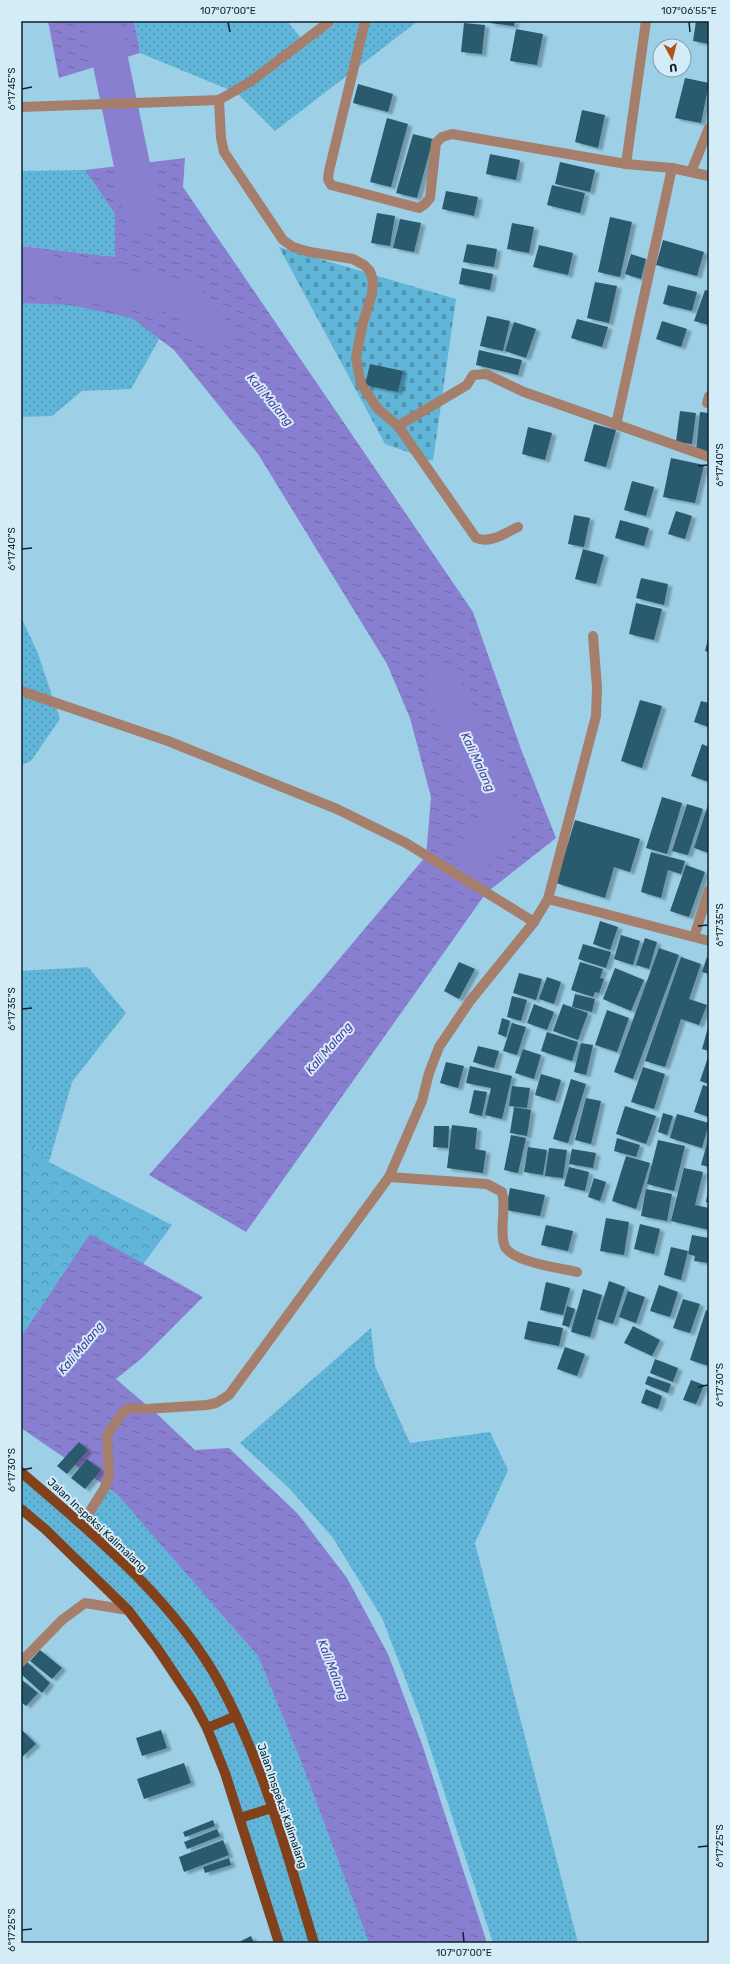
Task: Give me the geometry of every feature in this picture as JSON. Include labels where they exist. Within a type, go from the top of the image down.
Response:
[{"type":"main road","name":"Jalan Inspeksi Kalimalang","points":[[21,1472],[82,1524],[151,1591],[182,1628],[218,1681],[236,1716],[255,1760],[272,1808],[314,1943]]},
{"type":"main road","points":[[21,1509],[45,1529],[128,1610],[157,1648],[193,1702],[207,1728],[225,1773],[278,1943]]},
{"type":"main road","points":[[207,1728],[236,1716]]},
{"type":"main road","points":[[240,1818],[272,1808]]},
{"type":"street","points":[[365,21],[329,171],[328,179],[331,185],[419,208],[430,198],[436,143],[442,137],[452,134],[626,164],[672,168],[709,176]]},
{"type":"street","points":[[626,164],[646,21]]},
{"type":"street","points":[[21,106],[202,102],[219,100],[250,82],[324,22]]},
{"type":"street","points":[[219,100],[221,138],[224,152],[279,236],[293,247],[310,252],[353,259],[370,271],[372,294],[358,345],[356,358],[361,384],[370,400],[398,426],[476,538],[490,540],[518,527]]},
{"type":"street","points":[[692,172],[709,128]]},
{"type":"street","points":[[616,425],[672,168]]},
{"type":"street","points":[[398,426],[467,385],[473,375],[486,374],[524,392],[709,457]]},
{"type":"street","points":[[82,1524],[104,1489],[109,1477],[107,1435],[113,1424],[129,1408],[146,1409],[216,1403],[229,1395],[389,1176],[422,1101],[429,1073],[439,1047],[470,1001],[534,922],[548,899],[596,716],[593,636]]},
{"type":"street","points":[[21,691],[168,741],[271,781],[337,809],[406,843],[534,922]]},
{"type":"street","points":[[694,936],[709,890]]},
{"type":"street","points":[[548,899],[709,941]]},
{"type":"street","points":[[389,1176],[487,1184],[494,1187],[502,1192],[504,1244],[508,1252],[525,1260],[577,1272]]},
{"type":"street","points":[[21,1662],[62,1620],[85,1603],[128,1610]]},
{"type":"green space","points":[[134,21],[287,21],[306,44],[339,21],[418,21],[275,131],[237,93],[140,53]]},
{"type":"green space","points":[[85,170],[115,214],[115,257],[21,246],[21,171]]},
{"type":"green space","points":[[279,247],[456,299],[433,461],[385,444]]},
{"type":"green space","points":[[21,272],[183,297],[131,389],[82,391],[52,416],[21,417]]},
{"type":"green space","points":[[21,617],[37,651],[60,719],[31,761],[21,765]]},
{"type":"green space","points":[[88,967],[126,1013],[72,1082],[49,1162],[21,1136],[21,971]]},
{"type":"green space","points":[[21,1136],[49,1162],[172,1225],[83,1346],[21,1420]]},
{"type":"green space","points":[[371,1328],[375,1366],[410,1443],[490,1432],[508,1470],[475,1543],[578,1943],[493,1943],[420,1717],[382,1618],[333,1538],[289,1488],[240,1443]]},
{"type":"green space","points":[[21,1472],[82,1524],[107,1481],[258,1656],[302,1764],[369,1943],[279,1943],[207,1728],[128,1610],[21,1512]]},
{"type":"water","points":[[48,21],[134,21],[140,53],[59,78]]},
{"type":"water","points":[[185,158],[183,187],[473,612],[521,749],[556,838],[486,893],[246,1232],[149,1175],[319,983],[426,856],[431,797],[410,718],[387,664],[258,454],[174,350],[132,318],[70,305],[21,303],[21,246],[115,257],[115,214],[85,170]],"holes":[[[438,681],[450,701],[483,774]]]},
{"type":"water","points":[[90,1234],[203,1297],[142,1358],[116,1379],[157,1414],[195,1450],[229,1448],[298,1514],[347,1578],[388,1654],[423,1747],[487,1943],[369,1943],[302,1764],[258,1656],[116,1493],[21,1428],[21,1337]]},
{"type":"building","points":[[491,21],[515,21],[514,26],[490,23]]},
{"type":"building","points":[[696,21],[709,21],[709,44],[693,41]]},
{"type":"building","points":[[464,23],[485,25],[482,54],[461,52]]},
{"type":"building","points":[[516,29],[543,34],[537,65],[510,61]]},
{"type":"building","points":[[685,78],[709,83],[701,123],[675,118]]},
{"type":"building","points":[[358,84],[393,94],[388,112],[353,103]]},
{"type":"building","points":[[582,110],[605,115],[598,148],[575,142]]},
{"type":"building","points":[[387,118],[408,124],[391,187],[370,182]]},
{"type":"building","points":[[413,134],[433,139],[417,198],[396,193]]},
{"type":"building","points":[[490,154],[520,160],[516,180],[486,174]]},
{"type":"building","points":[[560,162],[595,170],[590,192],[555,184]]},
{"type":"building","points":[[552,185],[585,193],[580,213],[547,205]]},
{"type":"building","points":[[446,191],[478,197],[474,216],[442,209]]},
{"type":"building","points":[[377,213],[395,216],[390,246],[371,243]]},
{"type":"building","points":[[610,217],[632,222],[620,277],[598,272]]},
{"type":"building","points":[[400,219],[421,223],[414,252],[393,248]]},
{"type":"building","points":[[512,223],[534,227],[529,253],[507,249]]},
{"type":"building","points":[[663,240],[704,252],[697,276],[656,265]]},
{"type":"building","points":[[467,244],[497,249],[494,267],[463,262]]},
{"type":"building","points":[[539,245],[573,253],[568,275],[533,267]]},
{"type":"building","points":[[631,254],[646,259],[641,279],[625,274]]},
{"type":"building","points":[[462,268],[493,274],[490,290],[459,284]]},
{"type":"building","points":[[595,282],[617,286],[609,323],[587,318]]},
{"type":"building","points":[[668,285],[697,292],[692,311],[663,304]]},
{"type":"building","points":[[705,290],[709,291],[709,325],[694,321]]},
{"type":"building","points":[[487,316],[510,321],[503,351],[480,346]]},
{"type":"building","points":[[577,319],[608,327],[602,347],[571,338]]},
{"type":"building","points":[[662,321],[687,329],[681,347],[656,339]]},
{"type":"building","points":[[514,322],[536,329],[526,358],[505,351]]},
{"type":"building","points":[[479,350],[522,360],[518,375],[476,365]]},
{"type":"building","points":[[370,364],[403,371],[398,392],[365,385]]},
{"type":"building","points":[[680,411],[696,413],[692,444],[676,442]]},
{"type":"building","points":[[700,412],[709,413],[709,453],[696,451]]},
{"type":"building","points":[[594,424],[616,430],[606,467],[584,461]]},
{"type":"building","points":[[528,427],[552,433],[545,460],[522,454]]},
{"type":"building","points":[[671,458],[704,465],[695,503],[663,497]]},
{"type":"building","points":[[632,481],[654,487],[646,516],[624,510]]},
{"type":"building","points":[[676,511],[692,516],[685,539],[668,534]]},
{"type":"building","points":[[574,515],[590,518],[584,547],[568,544]]},
{"type":"building","points":[[620,520],[649,528],[644,546],[615,538]]},
{"type":"building","points":[[583,549],[604,555],[596,584],[575,579]]},
{"type":"building","points":[[641,578],[668,584],[664,605],[636,598]]},
{"type":"building","points":[[636,603],[662,609],[654,640],[629,634]]},
{"type":"building","points":[[709,635],[709,652],[705,651]]},
{"type":"building","points":[[640,700],[662,706],[642,768],[621,761]]},
{"type":"building","points":[[701,701],[709,703],[709,727],[694,722]]},
{"type":"building","points":[[702,744],[709,747],[709,782],[691,776]]},
{"type":"building","points":[[662,797],[682,803],[667,854],[646,848]]},
{"type":"building","points":[[687,804],[703,809],[688,855],[672,851]]},
{"type":"building","points":[[709,805],[709,853],[694,848]]},
{"type":"building","points":[[575,820],[640,839],[630,872],[614,867],[605,898],[556,883]]},
{"type":"building","points":[[651,852],[685,861],[681,874],[668,870],[661,898],[641,892]]},
{"type":"building","points":[[686,865],[705,872],[689,917],[670,911]]},
{"type":"building","points":[[600,921],[618,927],[610,950],[593,944]]},
{"type":"building","points":[[621,935],[640,941],[633,965],[614,959]]},
{"type":"building","points":[[645,938],[657,942],[649,969],[636,965]]},
{"type":"building","points":[[583,944],[611,952],[606,968],[578,959]]},
{"type":"building","points":[[659,948],[679,955],[633,1079],[614,1072]]},
{"type":"building","points":[[681,957],[701,964],[689,999],[707,1005],[699,1025],[681,1019],[665,1067],[645,1061]]},
{"type":"building","points":[[707,957],[709,957],[709,974],[702,972]]},
{"type":"building","points":[[459,962],[475,969],[459,999],[444,991]]},
{"type":"building","points":[[580,962],[603,969],[600,978],[604,979],[599,993],[595,992],[593,997],[571,990]]},
{"type":"building","points":[[615,968],[644,980],[631,1011],[603,999]]},
{"type":"building","points":[[519,973],[542,979],[536,1000],[513,993]]},
{"type":"building","points":[[547,977],[561,982],[554,1004],[539,999]]},
{"type":"building","points":[[575,994],[595,999],[592,1012],[572,1007]]},
{"type":"building","points":[[512,996],[527,1000],[521,1021],[507,1017]]},
{"type":"building","points":[[534,1004],[554,1012],[547,1030],[527,1023]]},
{"type":"building","points":[[563,1004],[588,1013],[578,1040],[553,1031]]},
{"type":"building","points":[[607,1010],[629,1018],[617,1052],[595,1045]]},
{"type":"building","points":[[502,1018],[510,1021],[506,1037],[498,1034]]},
{"type":"building","points":[[512,1023],[526,1027],[517,1055],[503,1051]]},
{"type":"building","points":[[709,1024],[709,1051],[702,1049]]},
{"type":"building","points":[[547,1032],[578,1042],[572,1061],[541,1051]]},
{"type":"building","points":[[581,1043],[593,1045],[586,1075],[574,1072]]},
{"type":"building","points":[[478,1046],[499,1051],[494,1068],[473,1062]]},
{"type":"building","points":[[523,1049],[541,1055],[534,1079],[515,1073]]},
{"type":"building","points":[[709,1054],[709,1084],[700,1081]]},
{"type":"building","points":[[446,1062],[464,1066],[458,1088],[440,1083]]},
{"type":"building","points":[[470,1066],[512,1076],[502,1119],[485,1115],[491,1088],[466,1083]]},
{"type":"building","points":[[643,1067],[665,1074],[654,1109],[631,1102]]},
{"type":"building","points":[[541,1074],[561,1080],[555,1101],[535,1095]]},
{"type":"building","points":[[571,1079],[586,1084],[568,1143],[553,1139]]},
{"type":"building","points":[[703,1085],[709,1087],[709,1117],[694,1112]]},
{"type":"building","points":[[512,1086],[530,1088],[527,1108],[509,1106]]},
{"type":"building","points":[[474,1090],[487,1092],[482,1116],[469,1113]]},
{"type":"building","points":[[586,1098],[601,1101],[591,1144],[575,1140]]},
{"type":"building","points":[[625,1106],[656,1116],[646,1144],[616,1134]]},
{"type":"building","points":[[514,1107],[531,1110],[527,1136],[510,1133]]},
{"type":"building","points":[[663,1113],[673,1116],[667,1135],[658,1132]]},
{"type":"building","points":[[677,1114],[709,1123],[702,1148],[670,1138]]},
{"type":"building","points":[[452,1125],[477,1128],[475,1149],[486,1151],[483,1173],[447,1168]]},
{"type":"building","points":[[434,1126],[449,1126],[448,1148],[433,1147]]},
{"type":"building","points":[[511,1135],[526,1138],[518,1173],[504,1170]]},
{"type":"building","points":[[709,1136],[709,1167],[701,1165]]},
{"type":"building","points":[[617,1138],[640,1145],[636,1157],[614,1151]]},
{"type":"building","points":[[658,1140],[685,1146],[674,1191],[647,1184]]},
{"type":"building","points":[[528,1147],[547,1150],[543,1175],[524,1172]]},
{"type":"building","points":[[549,1148],[567,1150],[563,1178],[545,1176]]},
{"type":"building","points":[[572,1149],[596,1153],[593,1168],[569,1164]]},
{"type":"building","points":[[626,1156],[650,1163],[636,1209],[612,1201]]},
{"type":"building","points":[[569,1167],[589,1172],[585,1191],[564,1186]]},
{"type":"building","points":[[684,1168],[703,1172],[695,1205],[709,1208],[709,1230],[671,1221]]},
{"type":"building","points":[[594,1178],[606,1182],[600,1201],[588,1197]]},
{"type":"building","points":[[709,1185],[709,1203],[706,1202]]},
{"type":"building","points":[[510,1188],[545,1195],[540,1216],[506,1210]]},
{"type":"building","points":[[646,1189],[672,1194],[667,1221],[641,1216]]},
{"type":"building","points":[[606,1218],[629,1222],[624,1255],[600,1251]]},
{"type":"building","points":[[640,1224],[660,1229],[654,1254],[634,1249]]},
{"type":"building","points":[[546,1225],[573,1231],[568,1251],[541,1245]]},
{"type":"building","points":[[692,1235],[709,1238],[709,1263],[694,1261],[695,1256],[688,1254]]},
{"type":"building","points":[[671,1247],[688,1251],[681,1280],[664,1275]]},
{"type":"building","points":[[609,1281],[625,1287],[613,1324],[597,1319]]},
{"type":"building","points":[[546,1282],[570,1288],[563,1315],[540,1310]]},
{"type":"building","points":[[659,1285],[678,1292],[670,1317],[650,1311]]},
{"type":"building","points":[[583,1289],[602,1295],[590,1337],[571,1332]]},
{"type":"building","points":[[628,1291],[645,1297],[636,1323],[619,1317]]},
{"type":"building","points":[[683,1299],[700,1304],[690,1333],[673,1328]]},
{"type":"building","points":[[567,1306],[575,1309],[569,1327],[562,1325]]},
{"type":"building","points":[[706,1310],[709,1311],[709,1366],[690,1360]]},
{"type":"building","points":[[528,1321],[563,1328],[559,1346],[524,1339]]},
{"type":"building","points":[[633,1326],[660,1340],[652,1356],[624,1343]]},
{"type":"building","points":[[565,1347],[585,1354],[577,1376],[557,1369]]},
{"type":"building","points":[[655,1359],[678,1368],[673,1382],[650,1373]]},
{"type":"building","points":[[648,1376],[671,1384],[668,1393],[645,1384]]},
{"type":"building","points":[[691,1380],[704,1385],[696,1404],[683,1400]]},
{"type":"building","points":[[646,1389],[662,1396],[658,1409],[641,1403]]},
{"type":"building","points":[[79,1442],[88,1450],[67,1474],[57,1466]]},
{"type":"building","points":[[87,1459],[101,1470],[85,1489],[71,1478]]},
{"type":"building","points":[[40,1650],[62,1668],[52,1679],[30,1661]]},
{"type":"building","points":[[26,1661],[50,1683],[42,1693],[21,1674],[21,1667]]},
{"type":"building","points":[[21,1679],[38,1693],[26,1706],[21,1702]]},
{"type":"building","points":[[21,1729],[36,1744],[22,1757],[21,1755]]},
{"type":"building","points":[[161,1730],[167,1748],[142,1756],[136,1738]]},
{"type":"building","points":[[184,1763],[191,1783],[144,1799],[137,1779]]},
{"type":"building","points":[[213,1820],[215,1826],[185,1837],[183,1832]]},
{"type":"building","points":[[217,1829],[220,1836],[187,1849],[184,1842]]},
{"type":"building","points":[[223,1840],[229,1855],[184,1872],[179,1857]]},
{"type":"building","points":[[229,1858],[231,1865],[205,1873],[203,1867]]},
{"type":"building","points":[[251,1936],[254,1943],[237,1943]]},
{"type":"waterway","points":[[102,21],[142,213]]},
{"type":"waterway","name":"Kali Malang","points":[[21,272],[183,297],[212,331]]},
{"type":"waterway","name":"Kali Malang","points":[[442,683],[503,817],[474,855]]}]
